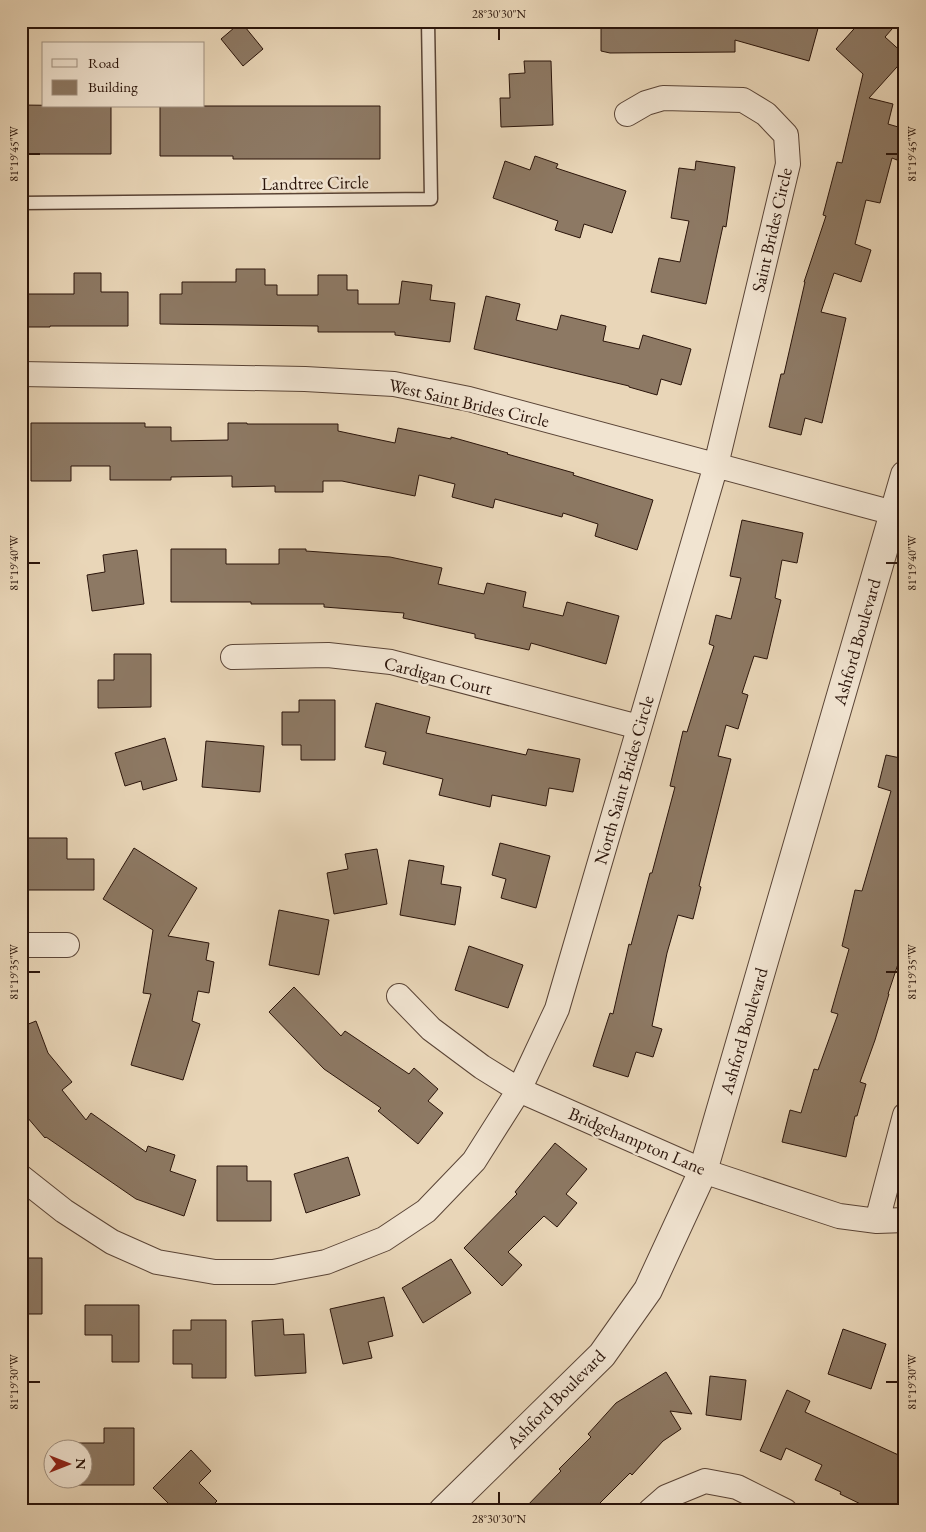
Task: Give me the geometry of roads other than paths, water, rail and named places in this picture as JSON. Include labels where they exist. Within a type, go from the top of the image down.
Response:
[{"type":"street","name":"Saint Brides Circle","points":[[627,114],[646,102],[663,98],[743,100],[766,114],[786,135],[788,164],[716,465]]},
{"type":"street","name":"West Saint Brides Circle","points":[[21,374],[305,379],[394,384],[469,399],[899,514]]},
{"type":"street","name":"North Saint Brides Circle","points":[[21,1177],[64,1211],[112,1242],[157,1262],[215,1272],[273,1272],[326,1262],[384,1239],[426,1211],[474,1160],[519,1090],[557,1009],[716,465]]},
{"type":"street","name":"Ashford Boulevard","points":[[443,1511],[602,1355],[648,1290],[703,1170],[899,514],[905,475]]},
{"type":"street","name":"Cardigan Court","points":[[233,657],[328,654],[391,662],[639,727]]},
{"type":"street","points":[[21,945],[66,945]]},
{"type":"street","name":"Bridgehampton Lane","points":[[398,996],[431,1029],[482,1067],[519,1090],[703,1170],[839,1216],[877,1221],[905,1220]]},
{"type":"street","points":[[877,1221],[905,1115]]},
{"type":"street","points":[[650,1511],[666,1497],[706,1481],[737,1487],[785,1511]]},
{"type":"lane","name":"Landtree Circle","points":[[21,203],[431,199],[428,21]]}]
